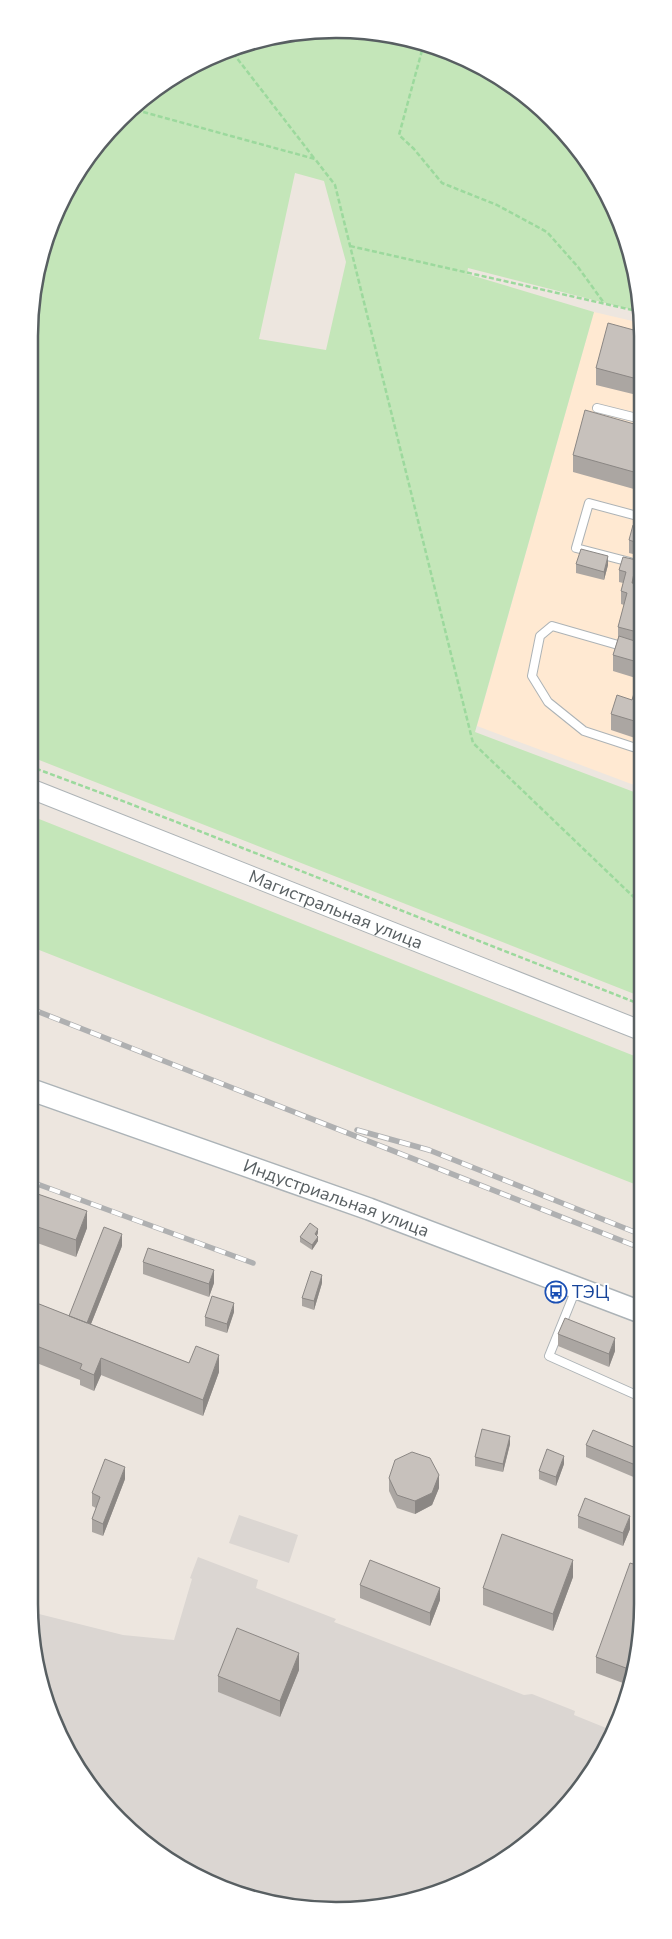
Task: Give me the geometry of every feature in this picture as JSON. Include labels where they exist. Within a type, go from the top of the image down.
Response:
[{"type":"main road","name":"Индустриальная улица","points":[[38,1092],[368,1209],[634,1311]]},
{"type":"street","name":"Магистральная улица","points":[[38,792],[634,1028]]},
{"type":"lane","points":[[597,408],[634,417]]},
{"type":"lane","points":[[634,515],[588,503],[576,548],[634,563]]},
{"type":"lane","points":[[632,649],[552,626],[540,636],[532,676],[548,702],[584,731],[634,747]]},
{"type":"lane","points":[[576,1289],[549,1356],[634,1394]]},
{"type":"path","points":[[422,50],[399,135],[414,149],[442,183],[497,205],[547,232],[578,267],[604,303]]},
{"type":"path","points":[[235,55],[335,185],[473,743],[634,897]]},
{"type":"path","points":[[140,111],[315,159]]},
{"type":"path","points":[[350,246],[633,310]]},
{"type":"path","points":[[38,769],[128,802],[634,1001]]},
{"type":"shaded area","points":[[594,312],[634,321],[634,785],[477,726]]},
{"type":"shaded area","points":[[239,1515],[298,1535],[289,1563],[229,1543]]},
{"type":"shaded area","points":[[198,1557],[258,1580],[256,1588],[336,1619],[334,1622],[524,1695],[532,1694],[575,1711],[574,1715],[607,1728],[595,1752],[573,1785],[547,1814],[518,1840],[502,1851],[485,1862],[450,1879],[394,1896],[336,1902],[278,1896],[240,1886],[204,1871],[170,1851],[139,1827],[112,1800],[88,1769],[68,1735],[53,1699],[43,1661],[38,1614],[123,1635],[174,1640],[192,1579],[190,1578]]},
{"type":"green space","points":[[316,38],[375,40],[432,53],[485,77],[518,99],[533,112],[573,154],[604,204],[619,240],[629,278],[633,310],[468,268],[467,274],[594,312],[475,732],[634,792],[634,994],[38,760],[38,316],[43,278],[53,240],[68,204],[99,154],[125,125],[154,99],[204,68],[240,53],[278,43]],"holes":[[[295,173],[324,181],[346,262],[326,350],[259,339]]]},
{"type":"green space","points":[[38,819],[634,1056],[634,1184],[38,950]]},
{"type":"building","points":[[608,323],[634,330],[634,378],[596,368]]},
{"type":"building","points":[[585,410],[634,424],[634,472],[573,455]]},
{"type":"building","points":[[633,525],[634,525],[634,542],[629,540]]},
{"type":"building","points":[[581,549],[608,556],[604,572],[576,564]]},
{"type":"building","points":[[623,557],[634,559],[632,583],[634,583],[634,631],[618,627],[627,593],[621,591],[626,572],[619,570]]},
{"type":"building","points":[[619,636],[634,641],[634,661],[613,655]]},
{"type":"building","points":[[634,693],[634,721],[611,714],[617,695],[632,700]]},
{"type":"building","points":[[38,1194],[87,1211],[76,1240],[38,1227]]},
{"type":"building","points":[[310,1223],[318,1229],[315,1234],[318,1237],[312,1245],[300,1237]]},
{"type":"building","points":[[104,1227],[122,1234],[87,1323],[69,1316]]},
{"type":"building","points":[[148,1248],[214,1270],[209,1284],[143,1262]]},
{"type":"building","points":[[311,1271],[322,1275],[314,1301],[302,1298]]},
{"type":"building","points":[[212,1296],[234,1303],[227,1324],[205,1317]]},
{"type":"building","points":[[38,1304],[189,1363],[196,1346],[219,1355],[203,1400],[101,1358],[94,1375],[80,1369],[82,1364],[38,1347]]},
{"type":"building","points":[[565,1318],[615,1338],[609,1354],[558,1334]]},
{"type":"building","points":[[482,1429],[510,1436],[503,1464],[475,1457]]},
{"type":"building","points":[[593,1430],[634,1447],[634,1464],[586,1445]]},
{"type":"building","points":[[547,1449],[564,1456],[556,1477],[539,1471]]},
{"type":"building","points":[[412,1452],[430,1458],[439,1475],[432,1493],[415,1501],[397,1495],[389,1478],[395,1460]]},
{"type":"building","points":[[105,1459],[125,1467],[103,1524],[92,1519],[100,1497],[92,1493]]},
{"type":"building","points":[[585,1498],[630,1516],[623,1533],[578,1516]]},
{"type":"building","points":[[502,1534],[573,1560],[553,1614],[483,1588]]},
{"type":"building","points":[[370,1560],[440,1588],[430,1613],[360,1585]]},
{"type":"building","points":[[630,1563],[634,1564],[634,1623],[627,1668],[596,1657]]},
{"type":"building","points":[[237,1628],[299,1653],[280,1701],[218,1676]]},
{"type":"railway","points":[[38,1012],[634,1245]]},
{"type":"railway","points":[[357,1130],[429,1150],[634,1232]]},
{"type":"railway","points":[[38,1184],[253,1263]]},
{"type":"place","name":"ТЭЦ","points":[[556,1292]]}]
